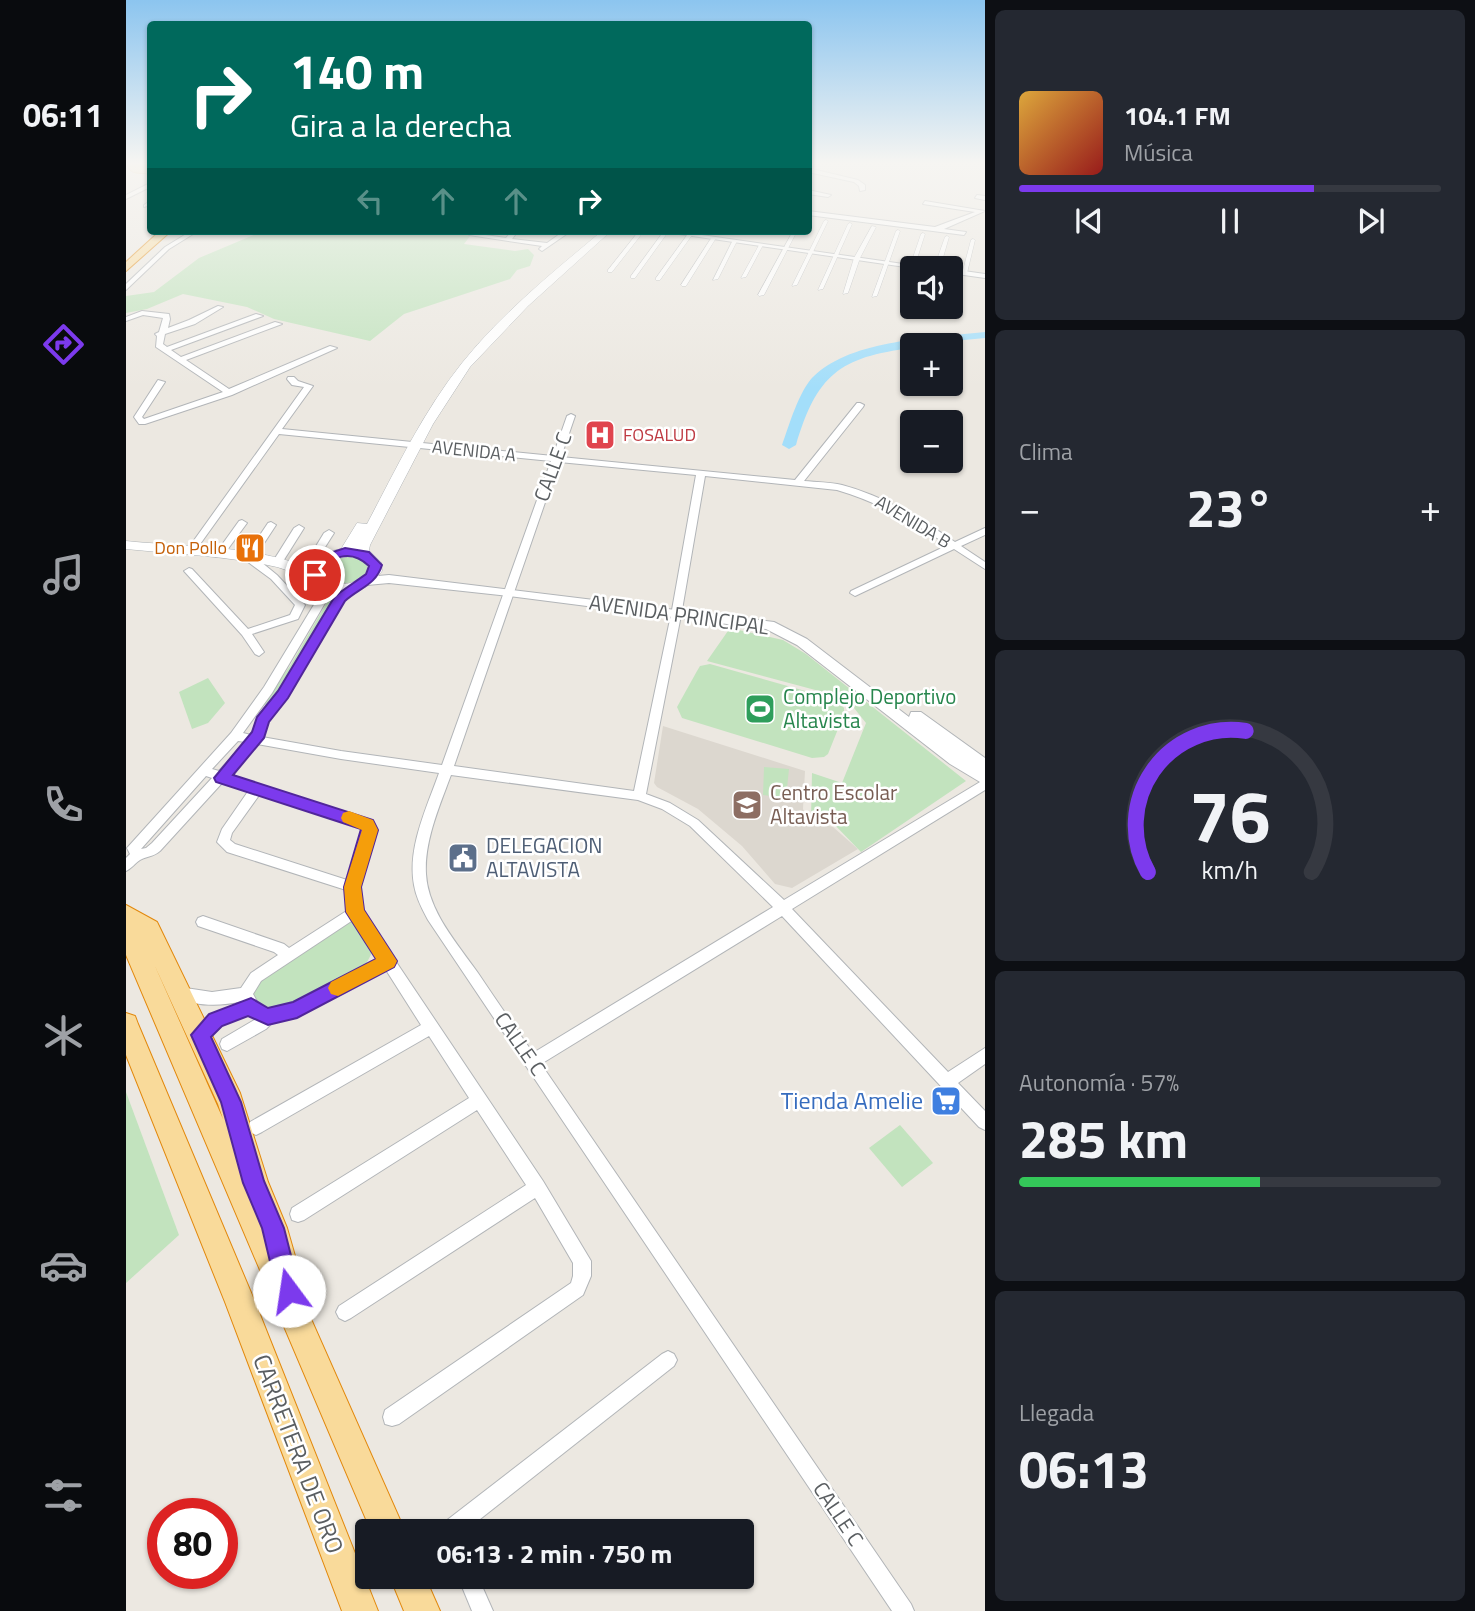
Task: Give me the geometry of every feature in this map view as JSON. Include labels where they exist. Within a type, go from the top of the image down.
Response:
[{"type":"highway","points":[[126,268],[147,238]]},
{"type":"highway","points":[[133,256],[157,238]]},
{"type":"highway","points":[[133,256],[162,238]]},
{"type":"highway","points":[[126,915],[149,929],[231,1102],[254,1183],[273,1228],[294,1312]]},
{"type":"highway","points":[[126,928],[383,1519]]},
{"type":"highway","name":"CARRETERA DE ORO","points":[[126,1024],[240,1301],[360,1611]]},
{"type":"highway","points":[[412,1589],[422,1611]]},
{"type":"main road","points":[[126,545],[250,559],[306,570],[320,582],[336,589],[368,581],[372,576],[372,561],[362,551],[363,545],[441,386],[468,354],[590,238]]},
{"type":"main road","points":[[320,582],[317,566],[338,554],[451,385],[476,354],[599,238]]},
{"type":"main road","points":[[275,566],[313,561],[338,554],[372,561]]},
{"type":"street","points":[[126,288],[167,248],[183,238]]},
{"type":"street","points":[[489,245],[496,238]]},
{"type":"street","points":[[497,238],[548,245]]},
{"type":"street","points":[[540,250],[557,238]]},
{"type":"street","points":[[611,271],[636,238]]},
{"type":"street","points":[[632,277],[660,238]]},
{"type":"street","points":[[658,279],[688,238]]},
{"type":"street","points":[[684,285],[714,238]]},
{"type":"street","points":[[715,238],[900,264]]},
{"type":"street","points":[[761,295],[791,238]]},
{"type":"street","points":[[794,285],[816,238]]},
{"type":"street","points":[[820,289],[844,238]]},
{"type":"street","points":[[845,293],[868,238]]},
{"type":"street","points":[[874,296],[895,238]]},
{"type":"street","points":[[914,256],[921,238]]},
{"type":"street","points":[[941,256],[947,238]]},
{"type":"street","points":[[973,240],[964,273],[985,275]]},
{"type":"street","points":[[715,279],[735,241]]},
{"type":"street","points":[[743,277],[761,245]]},
{"type":"street","points":[[159,334],[192,322],[220,307]]},
{"type":"street","points":[[126,320],[142,313],[162,314],[167,319],[159,334],[159,345],[229,393]]},
{"type":"street","points":[[165,350],[259,316]]},
{"type":"street","points":[[180,360],[278,324]]},
{"type":"street","points":[[161,382],[138,417],[142,422],[192,408],[333,348]]},
{"type":"street","points":[[190,552],[309,386],[290,379]]},
{"type":"street","points":[[799,481],[860,405]]},
{"type":"street","name":"CALLE C","points":[[572,416],[421,850],[418,878],[423,897],[444,935],[533,1061],[904,1611]]},
{"type":"street","name":"AVENIDA A","points":[[278,431],[838,487]]},
{"type":"street","points":[[639,796],[701,473]]},
{"type":"street","name":"AVENIDA B","points":[[838,487],[863,493],[885,503],[985,566]]},
{"type":"street","points":[[219,555],[242,523]]},
{"type":"street","points":[[250,559],[271,525]]},
{"type":"street","points":[[246,633],[294,617],[300,605],[275,566],[299,528]]},
{"type":"street","points":[[855,593],[985,531]]},
{"type":"street","points":[[313,561],[329,533]]},
{"type":"street","name":"AVENIDA PRINCIPAL","points":[[372,561],[395,571],[510,588],[677,609],[755,615],[797,628],[985,766]]},
{"type":"street","points":[[189,571],[246,633],[259,652]]},
{"type":"street","name":"AVENIDA PRINCIPAL","points":[[368,581],[389,579],[510,588]]},
{"type":"street","points":[[138,854],[133,848],[236,736],[256,708],[323,598],[320,582]]},
{"type":"street","points":[[126,866],[138,854],[149,853],[156,847],[255,739],[262,721],[340,598],[352,587]]},
{"type":"street","name":"AVENIDA PRINCIPAL","points":[[677,609],[769,625],[792,635],[955,760],[985,779]]},
{"type":"street","points":[[256,708],[270,711]]},
{"type":"street","points":[[236,736],[341,755],[639,796],[666,806],[694,823],[782,908],[985,1122]]},
{"type":"street","points":[[205,771],[367,825],[370,830],[368,840],[352,887],[355,912],[537,1187],[582,1261],[582,1276],[577,1289],[392,1417]]},
{"type":"street","points":[[533,1061],[985,784]]},
{"type":"street","points":[[256,790],[226,832],[223,842],[230,848],[352,887]]},
{"type":"street","points":[[200,1035],[216,1020],[248,1000],[256,977],[355,912]]},
{"type":"street","points":[[203,922],[279,948],[287,955]]},
{"type":"street","points":[[179,992],[209,1000],[248,1000],[260,1014],[268,1016],[297,1010],[388,961]]},
{"type":"street","points":[[227,1044],[261,1024],[268,1016]]},
{"type":"street","points":[[256,1128],[431,1027]]},
{"type":"street","points":[[947,1082],[985,1055]]},
{"type":"street","points":[[298,1214],[478,1101]]},
{"type":"street","points":[[345,1312],[537,1187]]},
{"type":"street","points":[[464,1519],[668,1360]]},
{"type":"street","points":[[473,1589],[483,1611]]},
{"type":"shaded area","name":"Centro Escolar Altavista","points":[[663,726],[805,771],[803,809],[808,821],[833,827],[858,849],[792,888],[775,884],[742,846],[698,809],[654,783]]},
{"type":"green space","points":[[246,238],[468,238],[464,244],[515,251],[528,249],[534,255],[530,266],[517,270],[510,279],[404,314],[370,341],[274,319],[247,307],[183,294],[147,309],[126,313],[126,296],[154,292],[199,258]]},
{"type":"green space","points":[[349,556],[367,562],[369,566],[365,575],[355,581],[339,583],[324,575],[325,566],[335,559]]},
{"type":"green space","points":[[333,592],[337,593],[336,596],[297,667],[272,703],[265,706],[264,702],[290,666]]},
{"type":"green space","points":[[730,628],[783,640],[806,654],[966,781],[861,852],[831,821],[811,818],[812,773],[842,783],[866,723],[850,703],[834,695],[707,661]]},
{"type":"green space","name":"Complejo Deportivo Altavista","points":[[710,664],[837,700],[844,708],[844,714],[828,754],[812,758],[682,718],[677,707],[700,666]]},
{"type":"green space","points":[[208,678],[225,703],[208,723],[192,729],[179,692]]},
{"type":"green space","points":[[764,767],[789,769],[786,798],[763,795]]},
{"type":"green space","points":[[346,921],[356,923],[374,949],[366,964],[288,1006],[274,1009],[262,1007],[253,994],[261,978]]},
{"type":"green space","points":[[126,1092],[179,1235],[126,1283]]},
{"type":"green space","points":[[900,1125],[933,1163],[902,1187],[869,1148]]},
{"type":"waterway","points":[[789,445],[798,416],[818,379],[861,353],[985,335]]},
{"type":"slow traffic","points":[[338,988],[388,961],[355,912],[352,887],[370,830],[367,825],[349,818]]},
{"type":"place","name":"FOSALUD","points":[[600,435]]},
{"type":"place","name":"Don Pollo","points":[[250,548]]},
{"type":"place","name":"Complejo Deportivo Altavista","points":[[760,709]]},
{"type":"place","name":"Centro Escolar Altavista","points":[[747,805]]},
{"type":"place","name":"DELEGACION ALTAVISTA","points":[[463,858]]},
{"type":"place","name":"Tienda Amelie","points":[[946,1101]]},
{"type":"route","points":[[289,1291],[273,1228],[254,1183],[231,1102],[200,1035],[216,1020],[251,1006],[260,1014],[268,1016],[279,1016],[297,1010],[388,961],[355,912],[352,887],[368,840],[370,830],[367,825],[222,778],[259,734],[262,721],[283,694],[340,598],[352,587],[368,581],[375,565],[365,555],[345,552],[325,558],[317,566],[315,575]]}]
